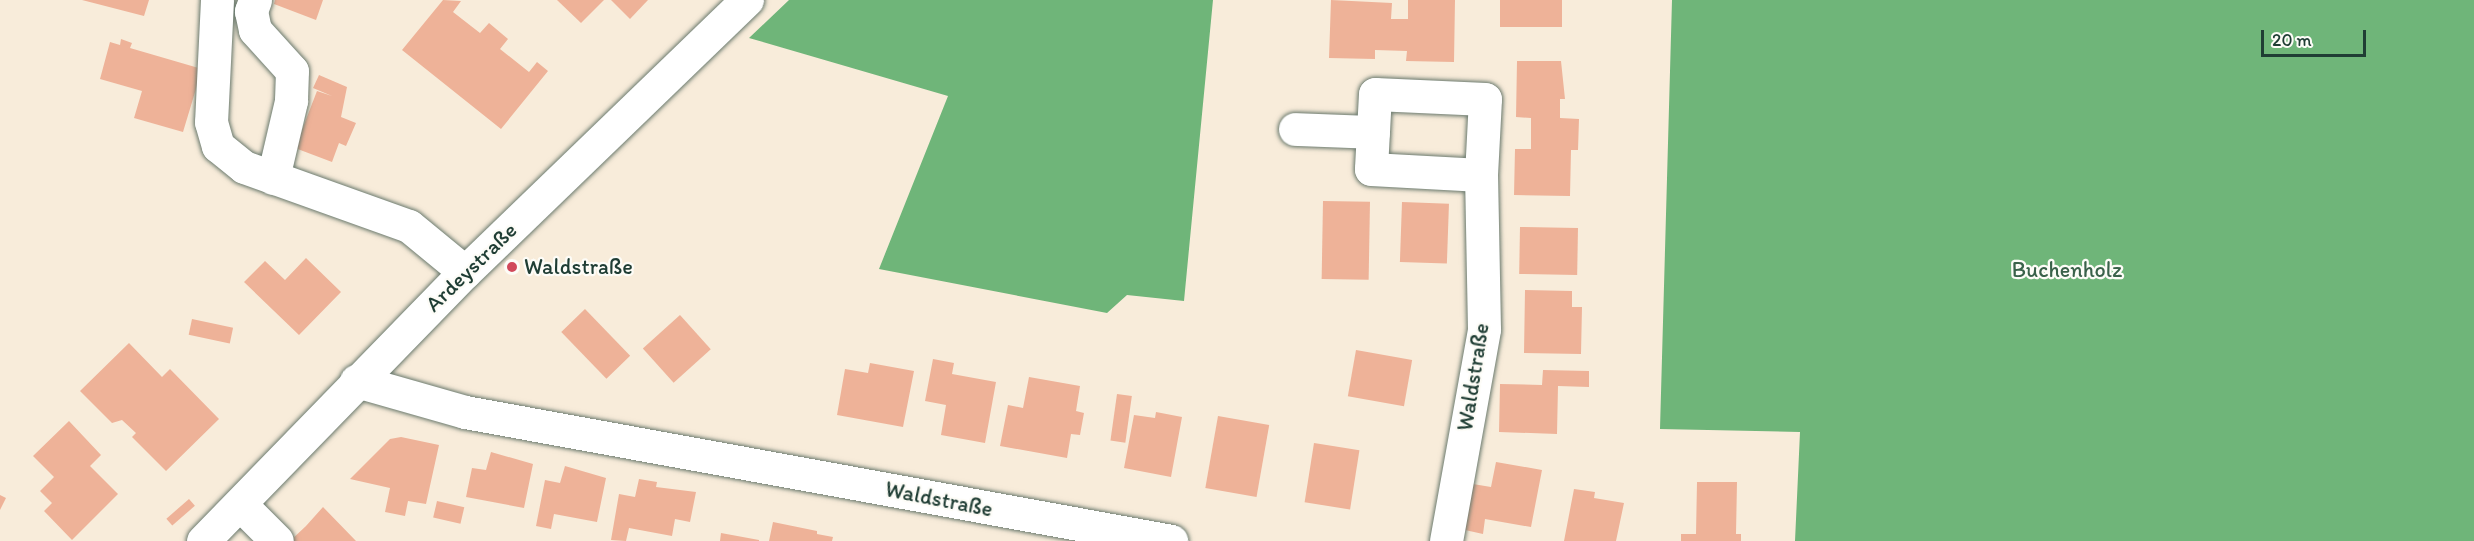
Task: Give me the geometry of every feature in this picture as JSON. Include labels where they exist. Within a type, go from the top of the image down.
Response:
[{"type":"street","points":[[217,0],[211,122],[218,146],[244,167],[409,226],[465,272]]},
{"type":"street","points":[[255,0],[251,11],[255,30],[292,71],[291,101],[273,178]]},
{"type":"street","name":"Ardeystraße","points":[[203,541],[356,381],[465,272],[747,0]]},
{"type":"street","name":"Waldstraße","points":[[1446,541],[1484,329],[1481,175],[1485,99],[1375,94],[1371,169],[1481,175]]},
{"type":"street","points":[[1295,129],[1373,132]]},
{"type":"street","name":"Waldstraße","points":[[356,381],[465,412],[1060,531],[1171,541]]},
{"type":"street","points":[[240,504],[277,541]]},
{"type":"green space","points":[[789,0],[1213,0],[1184,301],[1127,295],[1107,313],[879,269],[948,96],[749,38]]},
{"type":"green space","name":"Buchenholz","points":[[1672,0],[2474,0],[2474,541],[1795,541],[1800,432],[1660,429]]},
{"type":"building","points":[[82,0],[149,0],[144,16]]},
{"type":"building","points":[[275,0],[323,0],[316,20],[274,4]]},
{"type":"building","points":[[443,0],[461,1],[453,12],[480,33],[489,23],[508,39],[500,49],[529,72],[537,62],[548,71],[501,129],[402,50]]},
{"type":"building","points":[[557,0],[604,0],[581,23]]},
{"type":"building","points":[[611,0],[648,0],[630,19]]},
{"type":"building","points":[[1331,0],[1392,3],[1391,19],[1408,19],[1408,0],[1455,0],[1454,62],[1406,61],[1407,51],[1375,50],[1375,59],[1329,58]]},
{"type":"building","points":[[1500,0],[1562,0],[1562,27],[1500,27]]},
{"type":"building","points":[[121,39],[132,43],[130,48],[202,69],[183,132],[134,118],[142,91],[100,79],[110,42],[120,45]]},
{"type":"building","points":[[1517,61],[1561,61],[1565,99],[1560,99],[1560,118],[1579,119],[1578,150],[1571,150],[1570,196],[1514,195],[1515,149],[1531,149],[1531,118],[1516,117]]},
{"type":"building","points":[[319,75],[347,87],[341,117],[356,123],[346,146],[339,143],[332,162],[295,148],[317,91],[332,96],[313,88]]},
{"type":"building","points":[[1323,201],[1370,202],[1369,280],[1322,279]]},
{"type":"building","points":[[1402,202],[1449,204],[1447,264],[1400,262]]},
{"type":"building","points":[[1520,227],[1578,228],[1577,275],[1519,274]]},
{"type":"building","points":[[306,258],[341,292],[299,335],[244,282],[265,261],[285,280]]},
{"type":"building","points":[[1525,290],[1572,291],[1572,307],[1582,307],[1581,354],[1524,353]]},
{"type":"building","points":[[585,309],[630,356],[606,379],[561,332]]},
{"type":"building","points":[[680,315],[711,349],[674,383],[643,348]]},
{"type":"building","points":[[192,319],[233,328],[230,343],[189,335]]},
{"type":"building","points":[[129,343],[162,377],[170,369],[219,419],[166,471],[132,437],[136,433],[122,420],[112,423],[80,391]]},
{"type":"building","points":[[1356,350],[1412,360],[1404,406],[1348,396]]},
{"type":"building","points":[[933,359],[954,363],[952,374],[996,382],[985,443],[941,435],[946,405],[925,401]]},
{"type":"building","points":[[870,363],[914,371],[903,427],[837,415],[845,369],[868,373]]},
{"type":"building","points":[[1543,370],[1589,371],[1589,387],[1558,386],[1557,434],[1499,432],[1500,384],[1542,385]]},
{"type":"building","points":[[1029,377],[1080,386],[1076,411],[1084,413],[1080,435],[1071,434],[1067,458],[1000,446],[1008,405],[1023,408]]},
{"type":"building","points":[[1117,394],[1132,396],[1125,443],[1110,441]]},
{"type":"building","points":[[1156,412],[1182,417],[1171,477],[1124,468],[1134,415],[1155,418]]},
{"type":"building","points":[[1218,416],[1269,425],[1257,497],[1205,488]]},
{"type":"building","points":[[69,421],[101,455],[90,466],[118,494],[72,540],[44,511],[52,503],[40,491],[54,477],[33,456]]},
{"type":"building","points":[[401,437],[439,445],[426,504],[408,501],[405,516],[385,512],[390,488],[350,479],[390,439]]},
{"type":"building","points":[[1314,443],[1359,450],[1350,509],[1305,502]]},
{"type":"building","points":[[491,452],[533,464],[524,508],[466,497],[472,468],[486,470]]},
{"type":"building","points":[[1496,462],[1542,470],[1531,527],[1485,519],[1483,534],[1465,530],[1473,484],[1491,487]]},
{"type":"building","points":[[565,466],[606,478],[597,522],[554,514],[551,529],[536,526],[545,480],[560,483]]},
{"type":"building","points":[[639,479],[657,482],[656,487],[696,492],[690,522],[675,519],[672,536],[629,528],[626,541],[611,540],[619,494],[635,497]]},
{"type":"building","points":[[1697,482],[1737,482],[1736,534],[1741,534],[1741,541],[1681,541],[1681,534],[1696,534]]},
{"type":"building","points":[[1574,489],[1595,492],[1594,498],[1624,503],[1616,541],[1564,541]]},
{"type":"building","points":[[0,495],[6,498],[0,510]]},
{"type":"building","points":[[189,499],[195,506],[172,525],[166,519]]},
{"type":"building","points":[[437,501],[464,507],[460,524],[433,518]]},
{"type":"building","points":[[323,507],[356,541],[290,541],[306,526]]},
{"type":"building","points":[[773,522],[817,531],[817,534],[833,537],[832,541],[769,541]]},
{"type":"building","points":[[721,533],[759,540],[759,541],[720,541]]},
{"type":"place","name":"Waldstraße","points":[[512,267]]}]
